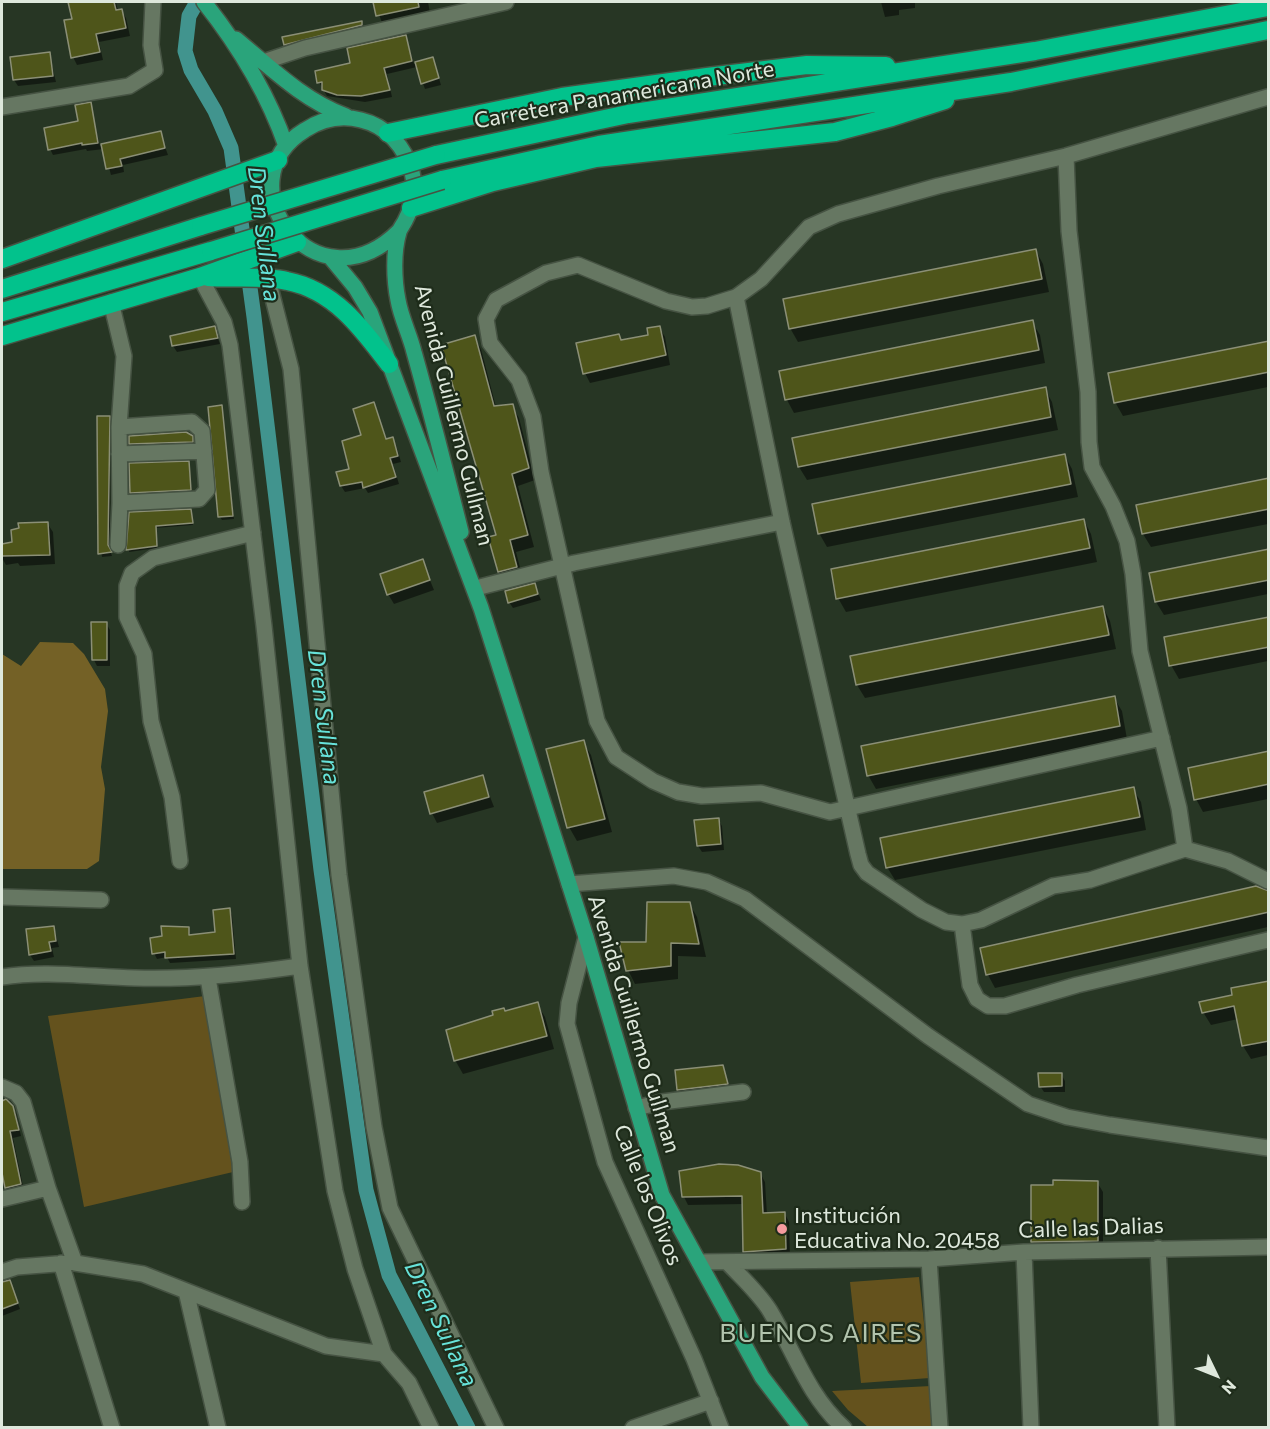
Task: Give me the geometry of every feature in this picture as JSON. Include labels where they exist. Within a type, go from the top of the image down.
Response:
[{"type":"highway","name":"Carretera Panamericana Norte","points":[[2,289],[436,155],[628,114],[939,67],[1269,7]]},
{"type":"highway","name":"Carretera Panamericana Norte","points":[[2,312],[442,180],[599,145],[975,87],[1062,72],[1269,30]]},
{"type":"highway","points":[[388,133],[562,97],[729,74],[807,65],[939,67]]},
{"type":"highway","points":[[411,208],[493,182],[596,158],[835,132],[915,110],[975,87]]},
{"type":"highway","points":[[2,259],[248,172],[282,153]]},
{"type":"highway","points":[[2,336],[200,277],[235,271],[262,253],[297,242]]},
{"type":"highway","points":[[235,271],[264,279],[287,281],[313,290],[334,302],[360,325],[389,364]]},
{"type":"main road","points":[[206,4],[227,32],[275,113],[282,153]]},
{"type":"main road","points":[[227,32],[322,108],[350,118]]},
{"type":"main road","points":[[332,118],[350,118],[363,120],[388,133],[404,152],[413,175],[411,208],[399,231],[385,245],[369,254],[350,258],[331,258],[307,249],[297,242],[281,222],[273,198],[272,185],[282,153],[299,133],[314,124],[332,118]]},
{"type":"main road","name":"Avenida Guillermo Gullman","points":[[399,231],[395,274],[398,301],[414,350],[481,608]]},
{"type":"main road","name":"Avenida Guillermo Gullman","points":[[331,258],[356,287],[370,312],[481,608],[586,937],[662,1195],[762,1377],[801,1428]]},
{"type":"street","points":[[2,107],[129,86],[141,80],[155,70],[151,45],[153,2]]},
{"type":"street","points":[[263,62],[305,48],[506,2]]},
{"type":"street","points":[[1162,738],[830,812],[761,793],[702,796],[678,792],[653,781],[616,757],[597,721],[541,472],[533,417],[519,380],[490,343],[486,319],[496,300],[546,273],[578,265],[666,301],[692,307],[707,306],[736,297],[761,279],[809,227],[838,214],[938,186],[1066,156],[1269,97]]},
{"type":"street","points":[[1066,156],[1070,242],[1088,392],[1092,467],[1113,506],[1127,541],[1133,574],[1140,651],[1179,808],[1185,849]]},
{"type":"street","points":[[200,277],[224,322],[230,345],[300,966],[335,1191],[355,1269],[384,1354],[409,1383],[431,1428]]},
{"type":"street","points":[[264,279],[291,369],[341,895],[374,1127],[390,1208],[496,1428]]},
{"type":"street","points":[[736,297],[782,522],[861,865],[867,873],[922,910],[946,922],[962,924],[981,920],[1053,886],[1090,880],[1185,849],[1228,861],[1269,880]]},
{"type":"street","points":[[111,302],[124,356],[119,427],[118,545]]},
{"type":"street","points":[[119,427],[192,422],[202,431],[207,490],[199,499],[120,502]]},
{"type":"street","points":[[119,454],[204,451]]},
{"type":"street","points":[[476,588],[562,566],[782,522]]},
{"type":"street","points":[[180,861],[172,797],[151,722],[144,654],[127,617],[127,586],[132,573],[153,558],[253,533]]},
{"type":"street","points":[[569,884],[674,876],[707,882],[745,899],[928,1036],[1004,1091],[1028,1104],[1067,1117],[1110,1125],[1269,1148]]},
{"type":"street","points":[[2,897],[101,900]]},
{"type":"street","points":[[962,924],[970,985],[977,999],[988,1006],[1005,1006],[1077,985],[1269,940]]},
{"type":"street","name":"Calle los Olivos","points":[[586,937],[569,1003],[567,1024],[606,1162],[721,1428]]},
{"type":"street","points":[[2,977],[64,975],[208,978],[300,966]]},
{"type":"street","points":[[208,978],[240,1162],[242,1203]]},
{"type":"street","points":[[2,1088],[16,1093],[23,1102],[112,1428]]},
{"type":"street","points":[[636,1108],[662,1102],[743,1092]]},
{"type":"street","points":[[2,1199],[48,1188]]},
{"type":"street","name":"Calle las Dalias","points":[[699,1262],[929,1259],[1024,1252],[1269,1247]]},
{"type":"street","points":[[1158,1248],[1167,1428]]},
{"type":"street","points":[[1024,1252],[1031,1428]]},
{"type":"street","points":[[929,1259],[940,1428]]},
{"type":"street","points":[[727,1262],[769,1308],[815,1395],[844,1428]]},
{"type":"street","points":[[2,1272],[68,1263],[135,1272],[326,1346],[384,1354]]},
{"type":"street","points":[[186,1292],[218,1428]]},
{"type":"street","points":[[633,1428],[711,1401]]},
{"type":"shaded area","points":[[40,642],[73,643],[84,654],[105,689],[108,711],[101,767],[105,789],[99,861],[87,869],[2,869],[2,654],[21,666]]},
{"type":"shaded area","points":[[205,996],[233,1172],[84,1207],[48,1016]]},
{"type":"shaded area","points":[[919,1277],[930,1378],[861,1383],[850,1282]]},
{"type":"shaded area","points":[[931,1386],[936,1427],[868,1427],[848,1410],[832,1391]]},
{"type":"building","points":[[68,2],[114,2],[116,10],[122,9],[126,28],[96,34],[100,52],[71,58],[64,20],[72,19]]},
{"type":"building","points":[[373,2],[418,2],[419,7],[376,16]]},
{"type":"building","points":[[362,21],[362,25],[284,45],[282,37]]},
{"type":"building","points":[[406,35],[412,61],[384,68],[390,90],[361,96],[337,95],[322,90],[322,82],[317,83],[315,71],[350,63],[347,48]]},
{"type":"building","points":[[50,52],[53,76],[13,80],[10,57]]},
{"type":"building","points":[[433,57],[439,78],[421,84],[415,62]]},
{"type":"building","points":[[91,102],[98,143],[82,145],[82,143],[48,150],[44,128],[78,121],[75,105]]},
{"type":"building","points":[[161,131],[165,148],[120,159],[122,166],[106,169],[101,144]]},
{"type":"building","points":[[1036,249],[1042,279],[789,329],[783,299]]},
{"type":"building","points":[[1033,320],[1039,350],[785,400],[779,371]]},
{"type":"building","points":[[215,326],[218,338],[172,346],[170,336]]},
{"type":"building","points":[[660,326],[666,355],[583,374],[576,343],[619,334],[621,340],[648,335],[647,328]]},
{"type":"building","points":[[475,335],[494,406],[513,404],[529,468],[512,474],[528,535],[510,540],[517,567],[498,572],[488,537],[496,535],[441,345]]},
{"type":"building","points":[[1269,341],[1269,372],[1114,403],[1108,373]]},
{"type":"building","points":[[1046,387],[1051,417],[798,467],[792,438]]},
{"type":"building","points":[[374,402],[386,439],[393,437],[398,456],[390,458],[396,477],[363,488],[362,482],[340,486],[336,472],[349,469],[342,441],[361,435],[353,409]]},
{"type":"building","points":[[222,405],[233,516],[218,517],[208,407]]},
{"type":"building","points":[[97,416],[110,416],[108,545],[112,552],[98,554]]},
{"type":"building","points":[[186,432],[193,436],[193,442],[129,444],[129,436]]},
{"type":"building","points":[[1065,454],[1071,484],[818,534],[812,504]]},
{"type":"building","points":[[189,461],[191,490],[130,493],[129,463]]},
{"type":"building","points":[[1269,478],[1269,509],[1142,534],[1136,505]]},
{"type":"building","points":[[191,509],[193,523],[156,526],[157,546],[126,550],[129,512]]},
{"type":"building","points":[[1084,519],[1090,548],[836,599],[831,569]]},
{"type":"building","points":[[48,522],[50,555],[2,556],[2,544],[12,542],[11,530],[19,528],[18,523]]},
{"type":"building","points":[[1269,549],[1269,580],[1155,602],[1149,573]]},
{"type":"building","points":[[423,559],[430,580],[387,595],[380,574]]},
{"type":"building","points":[[535,583],[538,594],[508,603],[505,591]]},
{"type":"building","points":[[1103,606],[1109,635],[856,685],[850,656]]},
{"type":"building","points":[[1269,617],[1269,647],[1169,666],[1164,637]]},
{"type":"building","points":[[91,622],[107,622],[107,660],[92,660]]},
{"type":"building","points":[[1115,696],[1120,726],[867,776],[861,746]]},
{"type":"building","points":[[584,740],[605,819],[567,828],[546,749]]},
{"type":"building","points":[[1269,751],[1269,784],[1194,800],[1188,768]]},
{"type":"building","points":[[483,775],[489,797],[430,814],[424,792]]},
{"type":"building","points":[[1134,787],[1140,817],[886,868],[880,838]]},
{"type":"building","points":[[719,818],[721,844],[697,846],[694,820]]},
{"type":"building","points":[[1256,886],[1269,891],[1269,912],[986,975],[980,948]]},
{"type":"building","points":[[647,902],[690,902],[699,944],[671,943],[671,966],[626,971],[619,942],[646,942]]},
{"type":"building","points":[[230,908],[234,954],[165,958],[165,952],[152,954],[150,938],[162,936],[161,926],[189,927],[189,935],[215,932],[213,910]]},
{"type":"building","points":[[54,926],[56,941],[49,942],[51,951],[29,955],[26,929]]},
{"type":"building","points":[[1269,981],[1269,1041],[1242,1046],[1234,1006],[1202,1013],[1199,1002],[1232,995],[1231,988]]},
{"type":"building","points":[[538,1002],[547,1036],[454,1061],[446,1030],[493,1015],[492,1011],[504,1008],[505,1011]]},
{"type":"building","points":[[723,1065],[728,1084],[677,1090],[675,1070]]},
{"type":"building","points":[[1038,1073],[1062,1073],[1062,1086],[1039,1087]]},
{"type":"building","points":[[6,1099],[13,1106],[19,1130],[10,1131],[21,1184],[5,1188],[2,1173],[2,1101]]},
{"type":"building","points":[[719,1164],[738,1165],[761,1172],[763,1213],[785,1212],[786,1249],[743,1252],[742,1196],[682,1197],[679,1171]]},
{"type":"building","points":[[1053,1180],[1098,1181],[1098,1241],[1031,1242],[1031,1185],[1053,1185]]},
{"type":"building","points":[[10,1280],[18,1303],[2,1309],[2,1282]]},
{"type":"waterway","name":"Dren Sullana","points":[[197,2],[189,16],[185,51],[191,70],[215,111],[231,148],[254,317],[321,870],[366,1190],[389,1275],[468,1428]]},
{"type":"place","name":"Institución Educativa No. 20458","points":[[782,1229]]},
{"type":"district","name":"BUENOS AIRES","points":[[821,1333]]}]
